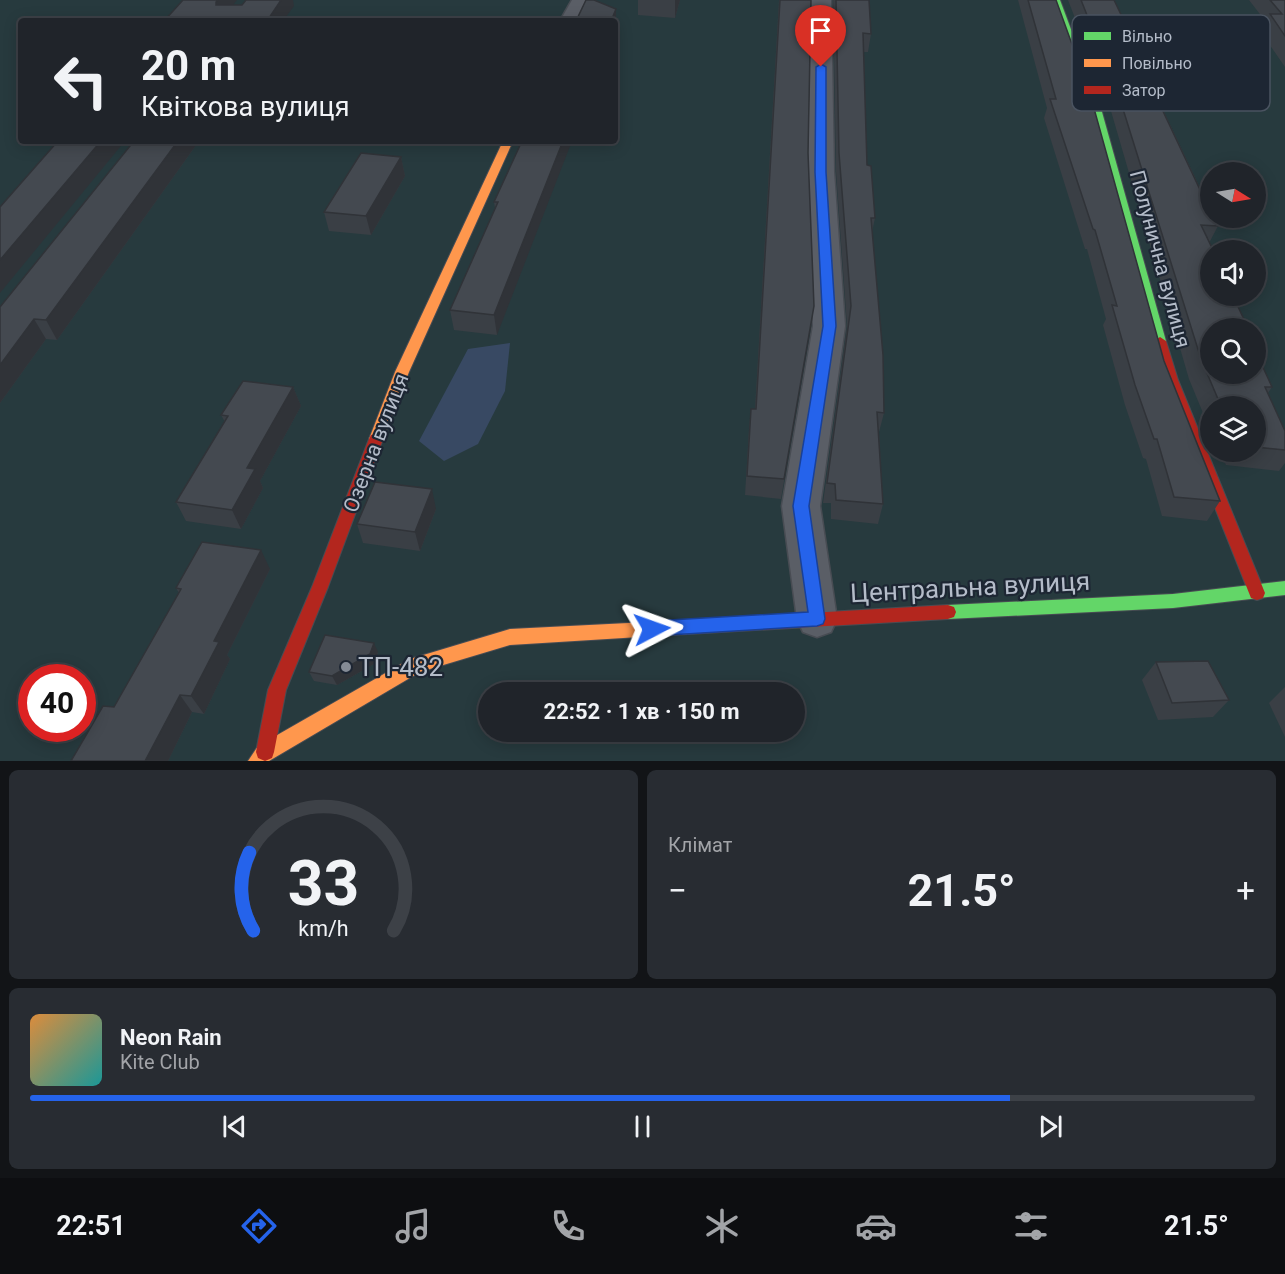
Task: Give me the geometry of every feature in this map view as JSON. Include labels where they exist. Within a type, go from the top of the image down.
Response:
[{"type":"street","points":[[573,18],[582,0]]},
{"type":"street","points":[[817,619],[801,506],[829,326],[820,172],[821,0]]},
{"type":"street","name":"Полунична вулиця","points":[[1056,0],[1072,44]]},
{"type":"street","name":"Полунична вулиця","points":[[1097,111],[1171,380],[1257,593]]},
{"type":"street","name":"Озерна вулиця","points":[[261,756],[277,690],[320,587],[402,372],[507,144]]},
{"type":"street","name":"Центральна вулиця","points":[[261,756],[416,665],[510,637],[1173,601],[1285,588]]},
{"type":"green space","points":[[0,0],[1285,0],[1285,761],[0,761]]},
{"type":"water","points":[[510,343],[505,391],[478,444],[444,461],[419,441],[468,349]]},
{"type":"building","points":[[183,0],[218,0],[216,5],[242,5],[246,0],[281,0],[269,18],[167,18]]},
{"type":"building","points":[[586,0],[594,0],[616,9],[612,18],[577,18]]},
{"type":"building","points":[[780,0],[811,0],[808,153],[814,306],[784,479],[747,476],[751,409],[756,409]]},
{"type":"building","points":[[836,0],[869,0],[871,34],[863,33],[867,165],[871,166],[875,218],[871,218],[883,355],[884,413],[877,412],[883,504],[836,500],[835,484],[827,483],[851,306],[839,153]]},
{"type":"building","points":[[1028,0],[1056,0],[1072,44],[1072,111],[1095,111],[1164,361],[1200,451],[1200,462],[1204,462],[1220,501],[1174,497],[1157,439],[1154,439],[1135,385],[1112,305],[1117,306],[1095,230],[1050,99],[1056,99]]},
{"type":"building","points":[[1081,0],[1114,0],[1121,15],[1087,15]]},
{"type":"building","points":[[1270,0],[1285,0],[1285,36],[1270,14],[1282,14]]},
{"type":"building","points":[[1124,111],[1163,111],[1200,190],[1200,228],[1202,228],[1208,240],[1200,240],[1200,306],[1238,306],[1243,318],[1200,318],[1200,356]]},
{"type":"building","points":[[55,144],[98,144],[0,260],[0,207]]},
{"type":"building","points":[[132,144],[176,144],[46,320],[34,319],[0,365],[0,307]]},
{"type":"building","points":[[521,144],[562,144],[494,315],[450,310],[498,202],[494,202]]},
{"type":"building","points":[[361,153],[401,157],[366,216],[324,212]]},
{"type":"building","points":[[1266,374],[1272,387],[1265,387],[1285,431],[1285,450],[1266,448],[1266,396],[1217,396],[1212,384],[1266,384]]},
{"type":"building","points":[[243,381],[293,387],[247,468],[255,469],[232,510],[176,502],[228,416],[221,415]]},
{"type":"building","points":[[375,482],[432,489],[415,532],[357,524]]},
{"type":"building","points":[[202,542],[261,550],[214,641],[219,642],[191,696],[180,695],[145,761],[71,761],[82,742],[96,742],[96,718],[103,706],[114,707],[181,589],[176,588]]},
{"type":"building","points":[[325,635],[374,643],[370,654],[332,676],[309,672]]},
{"type":"building","points":[[1208,661],[1229,700],[1172,703],[1156,662]]},
{"type":"traffic: fast","points":[[1056,0],[1072,44]]},
{"type":"traffic: fast","points":[[1097,111],[1160,341]]},
{"type":"traffic: fast","points":[[948,612],[1173,601],[1285,588]]},
{"type":"traffic: slow","points":[[376,439],[402,372],[507,144]]},
{"type":"traffic: slow","points":[[257,761],[265,752],[416,665],[510,637],[688,627]]},
{"type":"traffic: jam","points":[[1160,341],[1171,380],[1257,593]]},
{"type":"traffic: jam","points":[[265,752],[277,690],[320,587],[376,439]]},
{"type":"traffic: jam","points":[[688,627],[948,612]]},
{"type":"place","name":"ТП-482","points":[[346,667]]},
{"type":"route","points":[[652,629],[817,619],[801,506],[829,326],[820,172],[821,67]]}]
